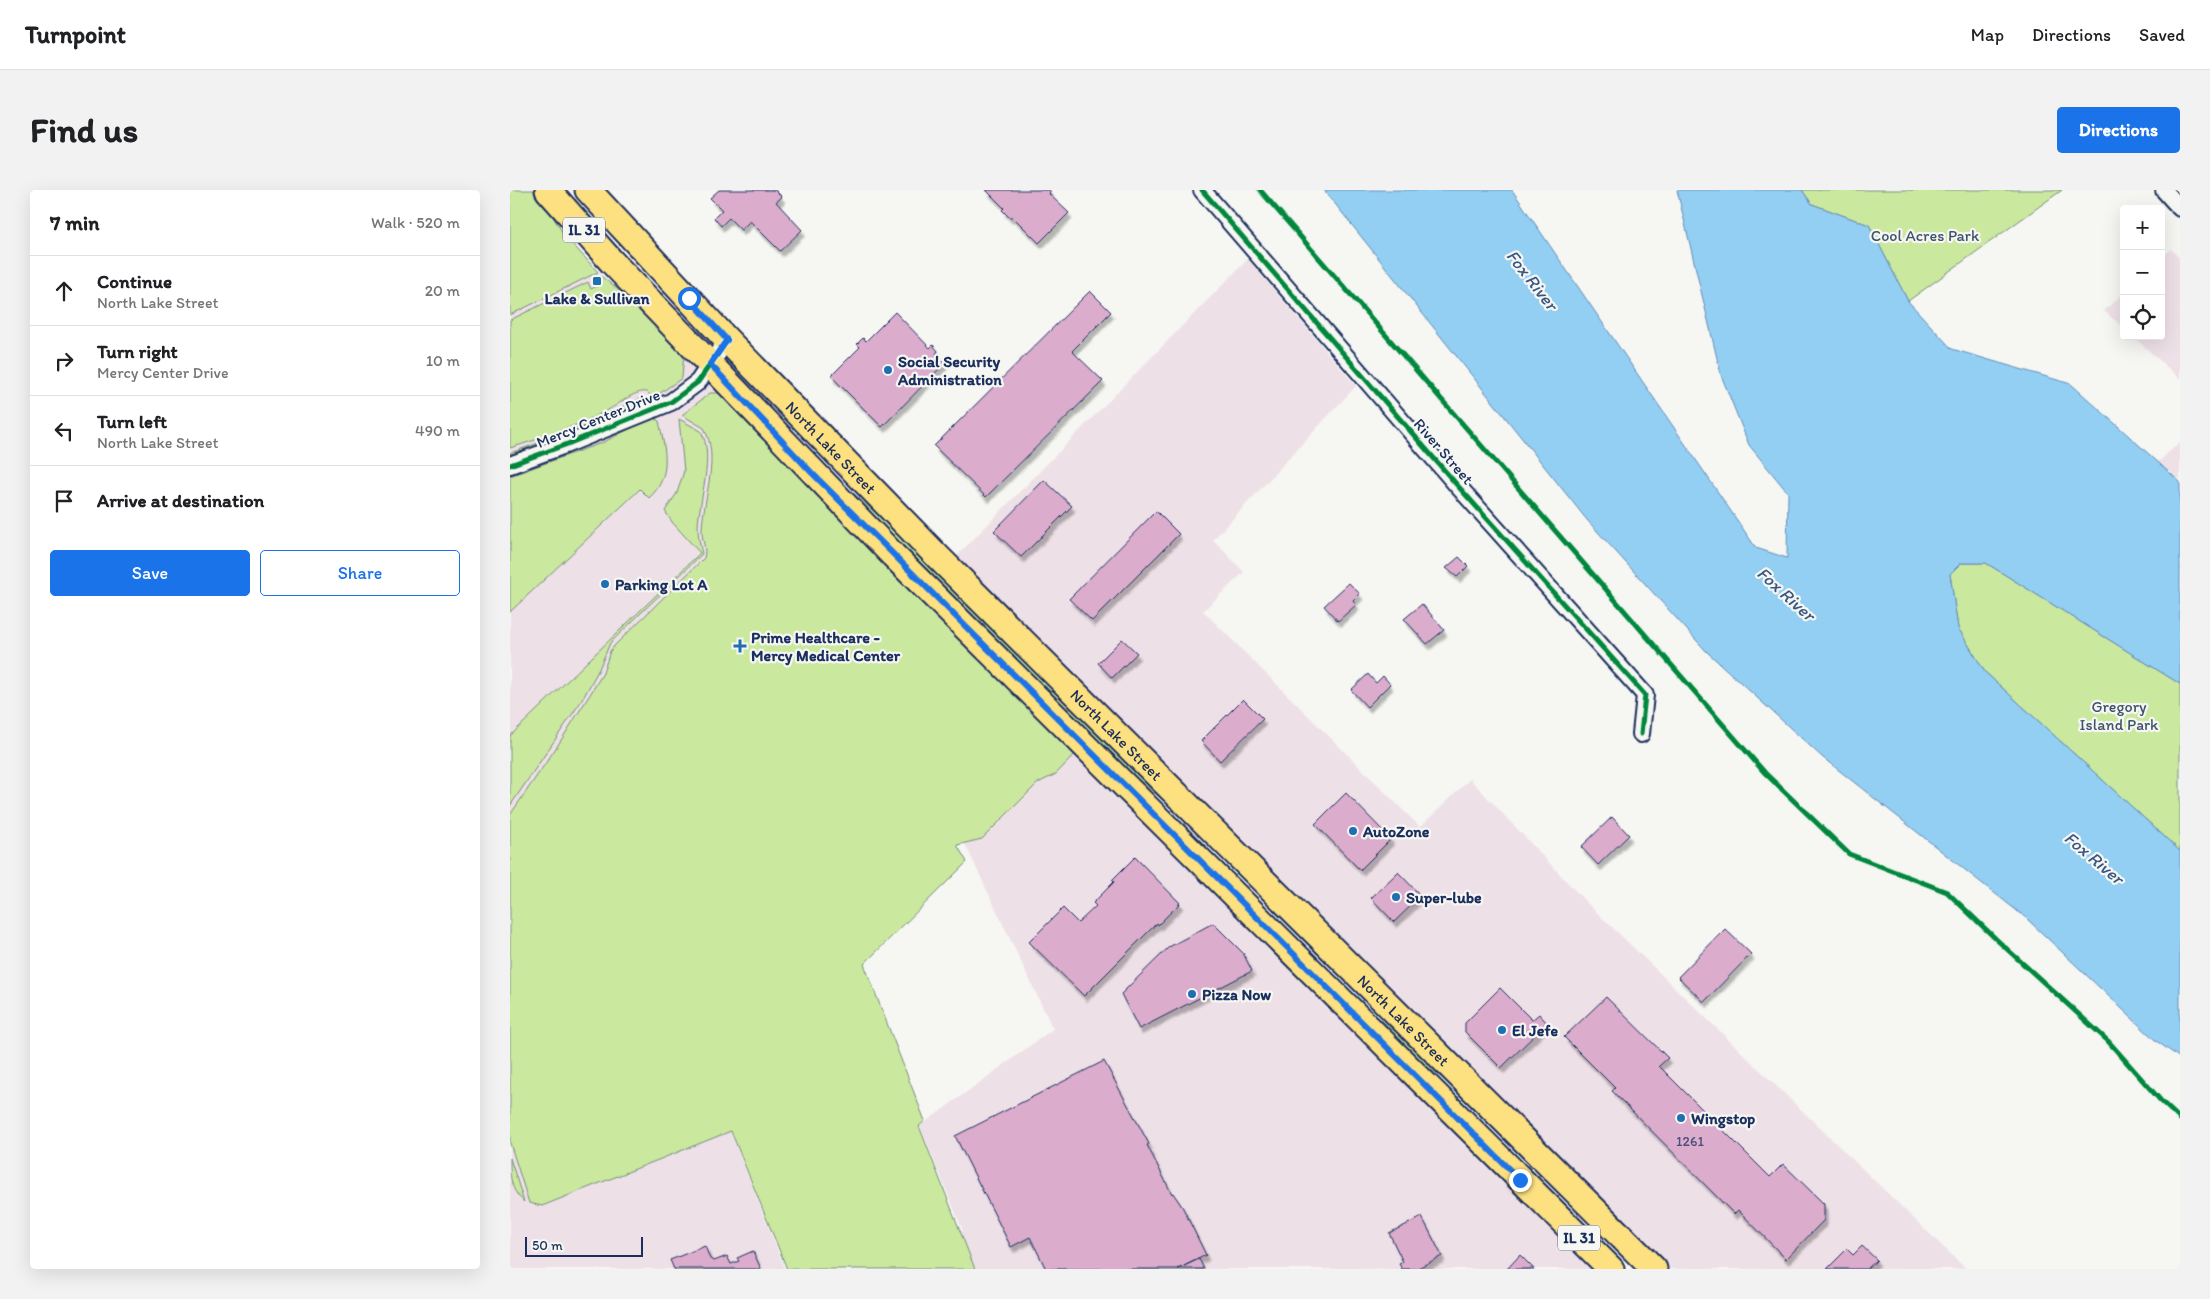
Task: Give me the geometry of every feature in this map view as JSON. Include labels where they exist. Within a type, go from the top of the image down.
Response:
[{"type":"main road","name":"North Lake Street","points":[[548,190],[612,262],[812,473],[920,583],[1611,1269]]},
{"type":"main road","name":"North Lake Street","points":[[588,190],[727,340],[960,579],[1654,1269]]},
{"type":"street","name":"River Street","points":[[1202,190],[1457,485],[1645,695],[1642,734]]},
{"type":"street","points":[[2164,190],[2180,208]]},
{"type":"street","name":"Mercy Center Drive","points":[[510,465],[671,402],[698,382],[727,340]]},
{"type":"shaded area","points":[[510,190],[535,190],[543,199],[565,234],[606,280],[635,304],[1596,1269],[871,1269],[963,1231],[920,1126],[1053,1029],[956,825],[743,1026],[731,1132],[785,1269],[510,1269]]},
{"type":"shaded area","points":[[2171,249],[2180,259],[2180,379],[2137,340],[2165,340],[2165,254]]},
{"type":"shaded area","points":[[1248,259],[1356,386],[1213,540],[1244,572],[1203,611],[1420,827],[1470,779],[1587,903],[1966,1269],[1667,1269],[953,560]]},
{"type":"shaded area","points":[[2120,297],[2120,325],[2104,311]]},
{"type":"shaded area","points":[[2180,442],[2180,480],[2158,462]]},
{"type":"green space","points":[[510,190],[534,190],[543,200],[564,235],[598,272],[510,315]]},
{"type":"green space","name":"Cool Acres Park","points":[[1802,190],[2062,190],[1908,301],[1869,225],[1812,204]]},
{"type":"green space","points":[[601,276],[637,305],[684,353],[682,378],[653,398],[647,392],[637,393],[584,421],[510,448],[510,320],[588,282],[591,289],[597,286],[594,279]]},
{"type":"green space","name":"Prime Healthcare - Mercy Medical Center","points":[[710,393],[723,393],[1077,752],[1056,774],[1038,783],[982,839],[957,845],[967,862],[864,964],[925,1121],[919,1126],[975,1269],[787,1269],[731,1131],[542,1206],[529,1203],[510,1143],[510,815],[589,696],[603,673],[610,651],[704,558],[705,550],[702,528],[710,477],[711,451],[709,439],[704,428],[682,415]]},
{"type":"green space","points":[[644,397],[648,401],[572,434],[510,455],[510,453],[555,437]]},
{"type":"green space","points":[[652,417],[659,421],[665,452],[662,481],[657,490],[649,498],[640,489],[510,612],[510,476],[604,442]]},
{"type":"green space","points":[[679,419],[701,431],[705,441],[707,453],[705,478],[698,527],[702,554],[610,643],[599,669],[582,700],[510,806],[510,736],[700,553],[672,522],[665,511],[677,493],[684,471]]},
{"type":"green space","points":[[836,478],[909,542],[1221,852],[1218,854],[1170,806],[1120,764],[1013,662]]},
{"type":"green space","name":"Gregory Island Park","points":[[1961,563],[1986,563],[2180,684],[2180,851],[1985,672],[1958,628],[1950,574]]},
{"type":"green space","points":[[1354,997],[1410,1044],[1535,1164],[1532,1167],[1450,1084],[1417,1059]]},
{"type":"green space","points":[[510,1158],[524,1202],[513,1188]]},
{"type":"water","name":"Fox River","points":[[1324,190],[1512,190],[1756,548],[1787,558],[1788,493],[1749,445],[1721,375],[1677,190],[1802,190],[1812,204],[1869,225],[1908,301],[1952,349],[2071,384],[2180,482],[2180,684],[1986,563],[1961,563],[1950,574],[1958,628],[1985,672],[2180,851],[2180,1058],[2155,1040],[2026,918],[1822,757],[1707,652],[1587,520]]},
{"type":"building","points":[[719,190],[775,190],[782,197],[776,202],[802,230],[780,251],[750,221],[741,230],[729,218],[721,226],[714,218],[722,210],[710,198]]},
{"type":"building","points":[[986,190],[1049,190],[1051,192],[1049,194],[1069,213],[1039,243],[1012,216],[1010,218],[1002,210],[1004,208]]},
{"type":"building","points":[[1090,291],[1111,312],[1072,351],[1103,381],[986,497],[934,446]]},
{"type":"building","name":"Social Security Administration","points":[[895,312],[930,348],[933,345],[938,351],[936,354],[945,363],[882,427],[831,376],[860,347],[857,344],[863,338],[866,341]]},
{"type":"building","points":[[1044,480],[1072,506],[1021,557],[994,531]]},
{"type":"building","points":[[1156,511],[1179,534],[1092,621],[1069,599]]},
{"type":"building","points":[[1459,557],[1468,566],[1457,577],[1446,568]]},
{"type":"building","points":[[1349,583],[1360,594],[1353,601],[1356,605],[1338,621],[1324,606]]},
{"type":"building","points":[[1422,604],[1444,630],[1427,644],[1404,619]]},
{"type":"building","points":[[1122,639],[1137,653],[1112,678],[1098,663]]},
{"type":"building","points":[[1368,674],[1376,683],[1383,676],[1390,684],[1367,707],[1351,690]]},
{"type":"building","points":[[1243,699],[1263,719],[1220,761],[1201,741]]},
{"type":"building","name":"AutoZone","points":[[1346,793],[1391,839],[1360,870],[1315,824]]},
{"type":"building","points":[[1612,817],[1629,835],[1598,865],[1581,847]]},
{"type":"building","points":[[1135,857],[1180,903],[1158,925],[1157,923],[1084,996],[1029,942],[1063,908],[1078,923],[1096,906],[1093,903]]},
{"type":"building","name":"Super-lube","points":[[1398,872],[1421,896],[1394,922],[1371,898]]},
{"type":"building","points":[[1213,923],[1243,953],[1252,971],[1139,1029],[1121,994],[1169,947]]},
{"type":"building","points":[[1725,929],[1751,954],[1704,1002],[1678,977]]},
{"type":"building","points":[[1500,988],[1532,1020],[1539,1014],[1547,1023],[1501,1068],[1465,1032],[1465,1023]]},
{"type":"building","points":[[1606,997],[1668,1058],[1659,1066],[1770,1177],[1783,1164],[1824,1204],[1824,1220],[1786,1259],[1738,1210],[1734,1214],[1612,1091],[1615,1088],[1564,1037]]},
{"type":"building","points":[[1104,1061],[1149,1144],[1147,1145],[1172,1194],[1183,1208],[1206,1255],[1178,1269],[1046,1269],[1030,1237],[1011,1247],[955,1136]]},
{"type":"building","points":[[1422,1217],[1442,1256],[1416,1269],[1402,1269],[1399,1264],[1403,1262],[1389,1233]]},
{"type":"building","points":[[705,1246],[710,1259],[714,1261],[727,1256],[731,1264],[739,1261],[737,1258],[753,1251],[761,1269],[674,1269],[670,1260]]},
{"type":"building","points":[[1862,1246],[1877,1260],[1867,1269],[1827,1269],[1847,1249],[1853,1255]]},
{"type":"building","points":[[1520,1255],[1534,1269],[1507,1269]]},
{"type":"building","points":[[1199,1259],[1204,1269],[1178,1269]]},
{"type":"cycle path","points":[[1202,190],[1457,485],[1645,695],[1641,734]]},
{"type":"cycle path","points":[[1260,190],[1765,773],[1849,854],[1947,892],[2108,1041],[2161,1101],[2180,1119]]},
{"type":"cycle path","points":[[510,465],[671,402],[698,382],[727,340]]},
{"type":"place","name":"Lake & Sullivan","points":[[597,281]]},
{"type":"place","name":"Social Security Administration","points":[[888,370]]},
{"type":"place","name":"Parking Lot A","points":[[605,584]]},
{"type":"place","name":"Prime Healthcare - Mercy Medical Center","points":[[740,646]]},
{"type":"place","name":"AutoZone","points":[[1353,831]]},
{"type":"place","name":"Super-lube","points":[[1396,897]]},
{"type":"place","name":"Pizza Now","points":[[1192,994]]},
{"type":"place","name":"El Jefe","points":[[1502,1030]]},
{"type":"place","name":"Wingstop","points":[[1681,1118]]},
{"type":"route","points":[[689,298],[727,340],[710,364],[812,473],[1520,1180]]}]
